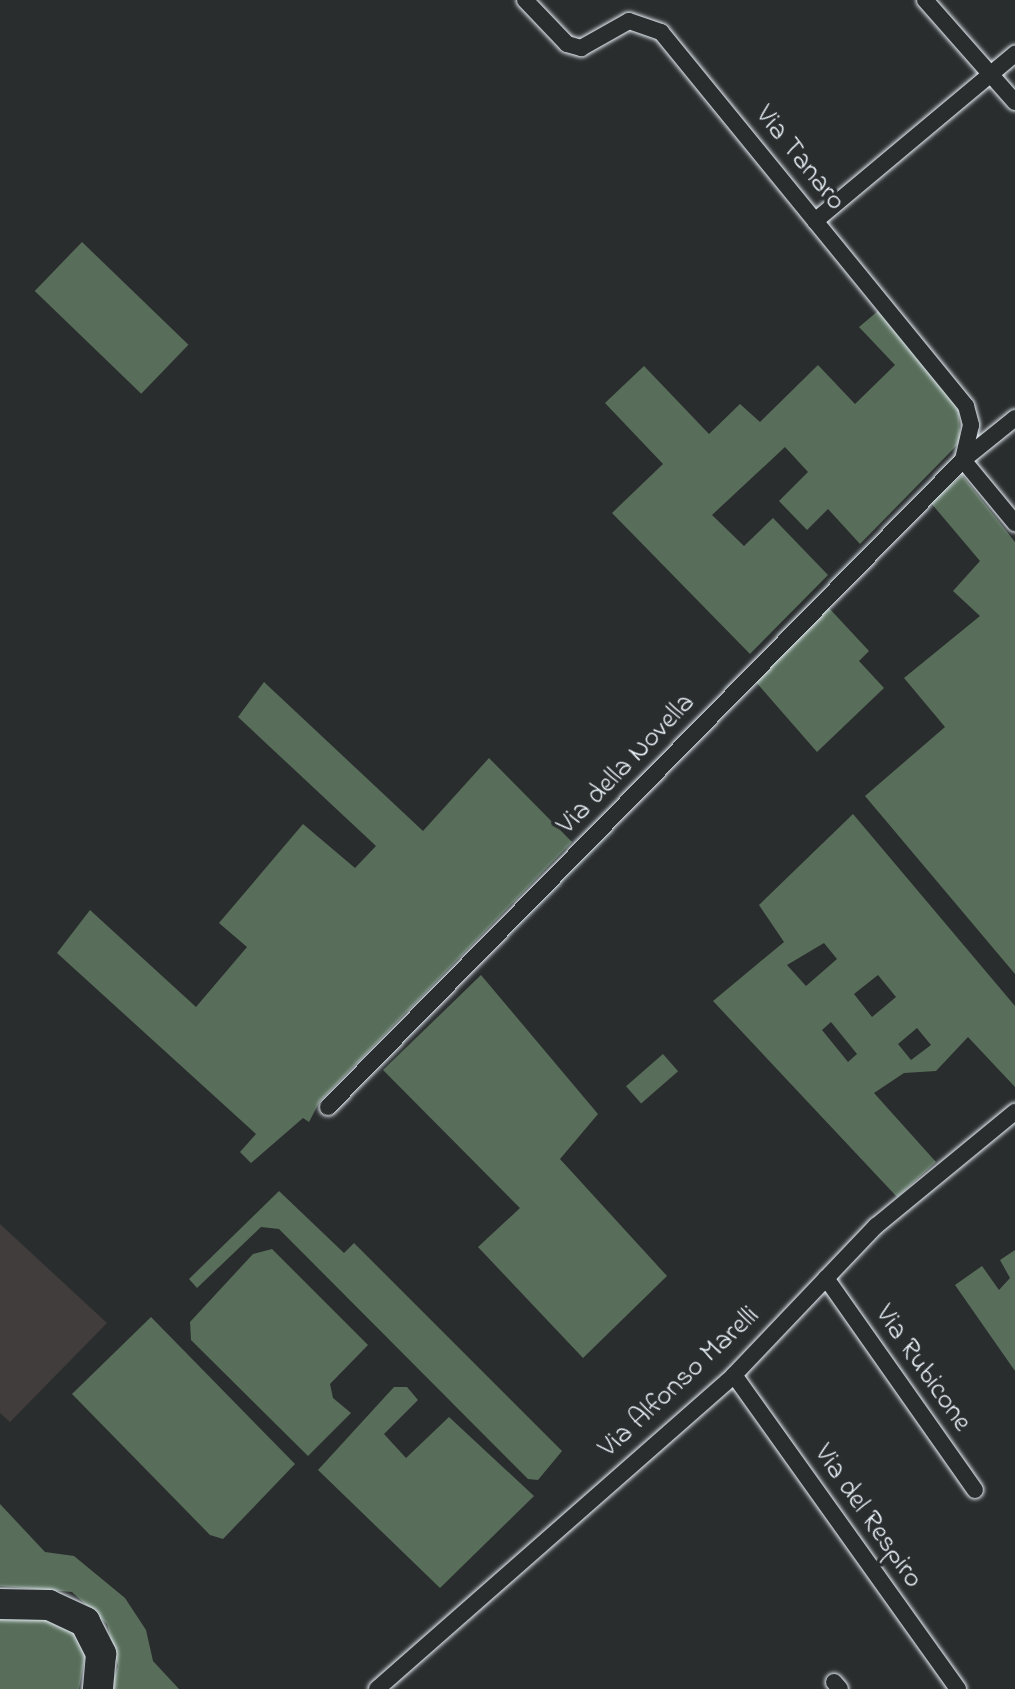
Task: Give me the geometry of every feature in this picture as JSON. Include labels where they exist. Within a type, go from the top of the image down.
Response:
[{"type":"highway","points":[[0,1604],[49,1605],[85,1622],[101,1654],[98,1689]]},
{"type":"street","name":"Via Tanaro","points":[[525,0],[567,44],[581,48],[629,21],[652,25],[966,406],[971,425],[963,460]]},
{"type":"street","points":[[925,0],[1015,102]]},
{"type":"street","points":[[815,221],[1015,54]]},
{"type":"street","points":[[1015,418],[963,460],[1015,523]]},
{"type":"street","name":"Via della Novella","points":[[328,1107],[963,460]]},
{"type":"street","name":"Via Alfonso Marelli","points":[[377,1689],[734,1375],[876,1226],[1015,1112]]},
{"type":"street","name":"Via Rubicone","points":[[826,1278],[975,1490]]},
{"type":"street","name":"Via del Respiro","points":[[734,1375],[958,1689]]},
{"type":"shaded area","points":[[0,1224],[107,1323],[10,1422],[0,1413]]},
{"type":"green space","points":[[82,242],[188,345],[141,394],[35,291]]},
{"type":"green space","points":[[878,311],[959,410],[960,442],[860,544],[828,509],[807,530],[779,501],[808,472],[785,447],[712,515],[744,546],[773,518],[828,575],[750,654],[612,513],[663,464],[605,403],[644,366],[709,434],[740,404],[760,422],[818,365],[855,404],[895,365],[859,327]]},
{"type":"green space","points":[[962,475],[1015,542],[1015,974],[865,796],[945,727],[904,678],[980,616],[953,591],[980,561],[931,503]]},
{"type":"green space","points":[[828,607],[869,651],[859,661],[884,688],[817,752],[755,681]]},
{"type":"green space","points":[[264,682],[423,831],[489,758],[572,842],[320,1101],[309,1122],[303,1118],[251,1163],[240,1152],[256,1134],[57,953],[90,910],[196,1007],[247,947],[219,923],[303,824],[355,868],[376,846],[238,717]]},
{"type":"green space","points":[[853,814],[1015,1006],[1015,1087],[968,1037],[936,1071],[904,1073],[874,1093],[936,1162],[897,1197],[713,1001],[784,942],[759,905]],"holes":[[[824,943],[837,959],[806,986],[787,965]],[[878,975],[896,997],[872,1017],[854,994]],[[831,1022],[857,1054],[848,1062],[822,1030]],[[917,1028],[931,1045],[911,1060],[898,1044]]]},
{"type":"green space","points":[[481,975],[598,1114],[560,1159],[667,1276],[583,1358],[478,1247],[520,1208],[383,1070]]},
{"type":"green space","points":[[663,1054],[678,1071],[641,1104],[626,1086]]},
{"type":"green space","points":[[279,1191],[344,1253],[354,1243],[562,1451],[538,1480],[528,1479],[279,1229],[261,1227],[197,1288],[189,1279]]},
{"type":"green space","points":[[272,1249],[368,1345],[330,1384],[333,1398],[351,1413],[308,1456],[191,1340],[190,1322],[253,1254]]},
{"type":"green space","points":[[1015,1250],[1015,1371],[955,1285],[982,1266],[999,1290],[1010,1278],[1000,1260]]},
{"type":"green space","points":[[151,1317],[295,1464],[223,1539],[210,1535],[72,1394]]},
{"type":"green space","points":[[394,1387],[407,1387],[418,1400],[384,1434],[406,1458],[449,1417],[534,1496],[440,1588],[318,1470]]},
{"type":"green space","points":[[0,1504],[45,1552],[74,1556],[125,1598],[146,1630],[153,1661],[179,1689],[111,1689],[118,1666],[107,1624],[72,1592],[0,1586]]},
{"type":"green space","points":[[0,1614],[43,1614],[88,1641],[79,1689],[0,1689]]}]
